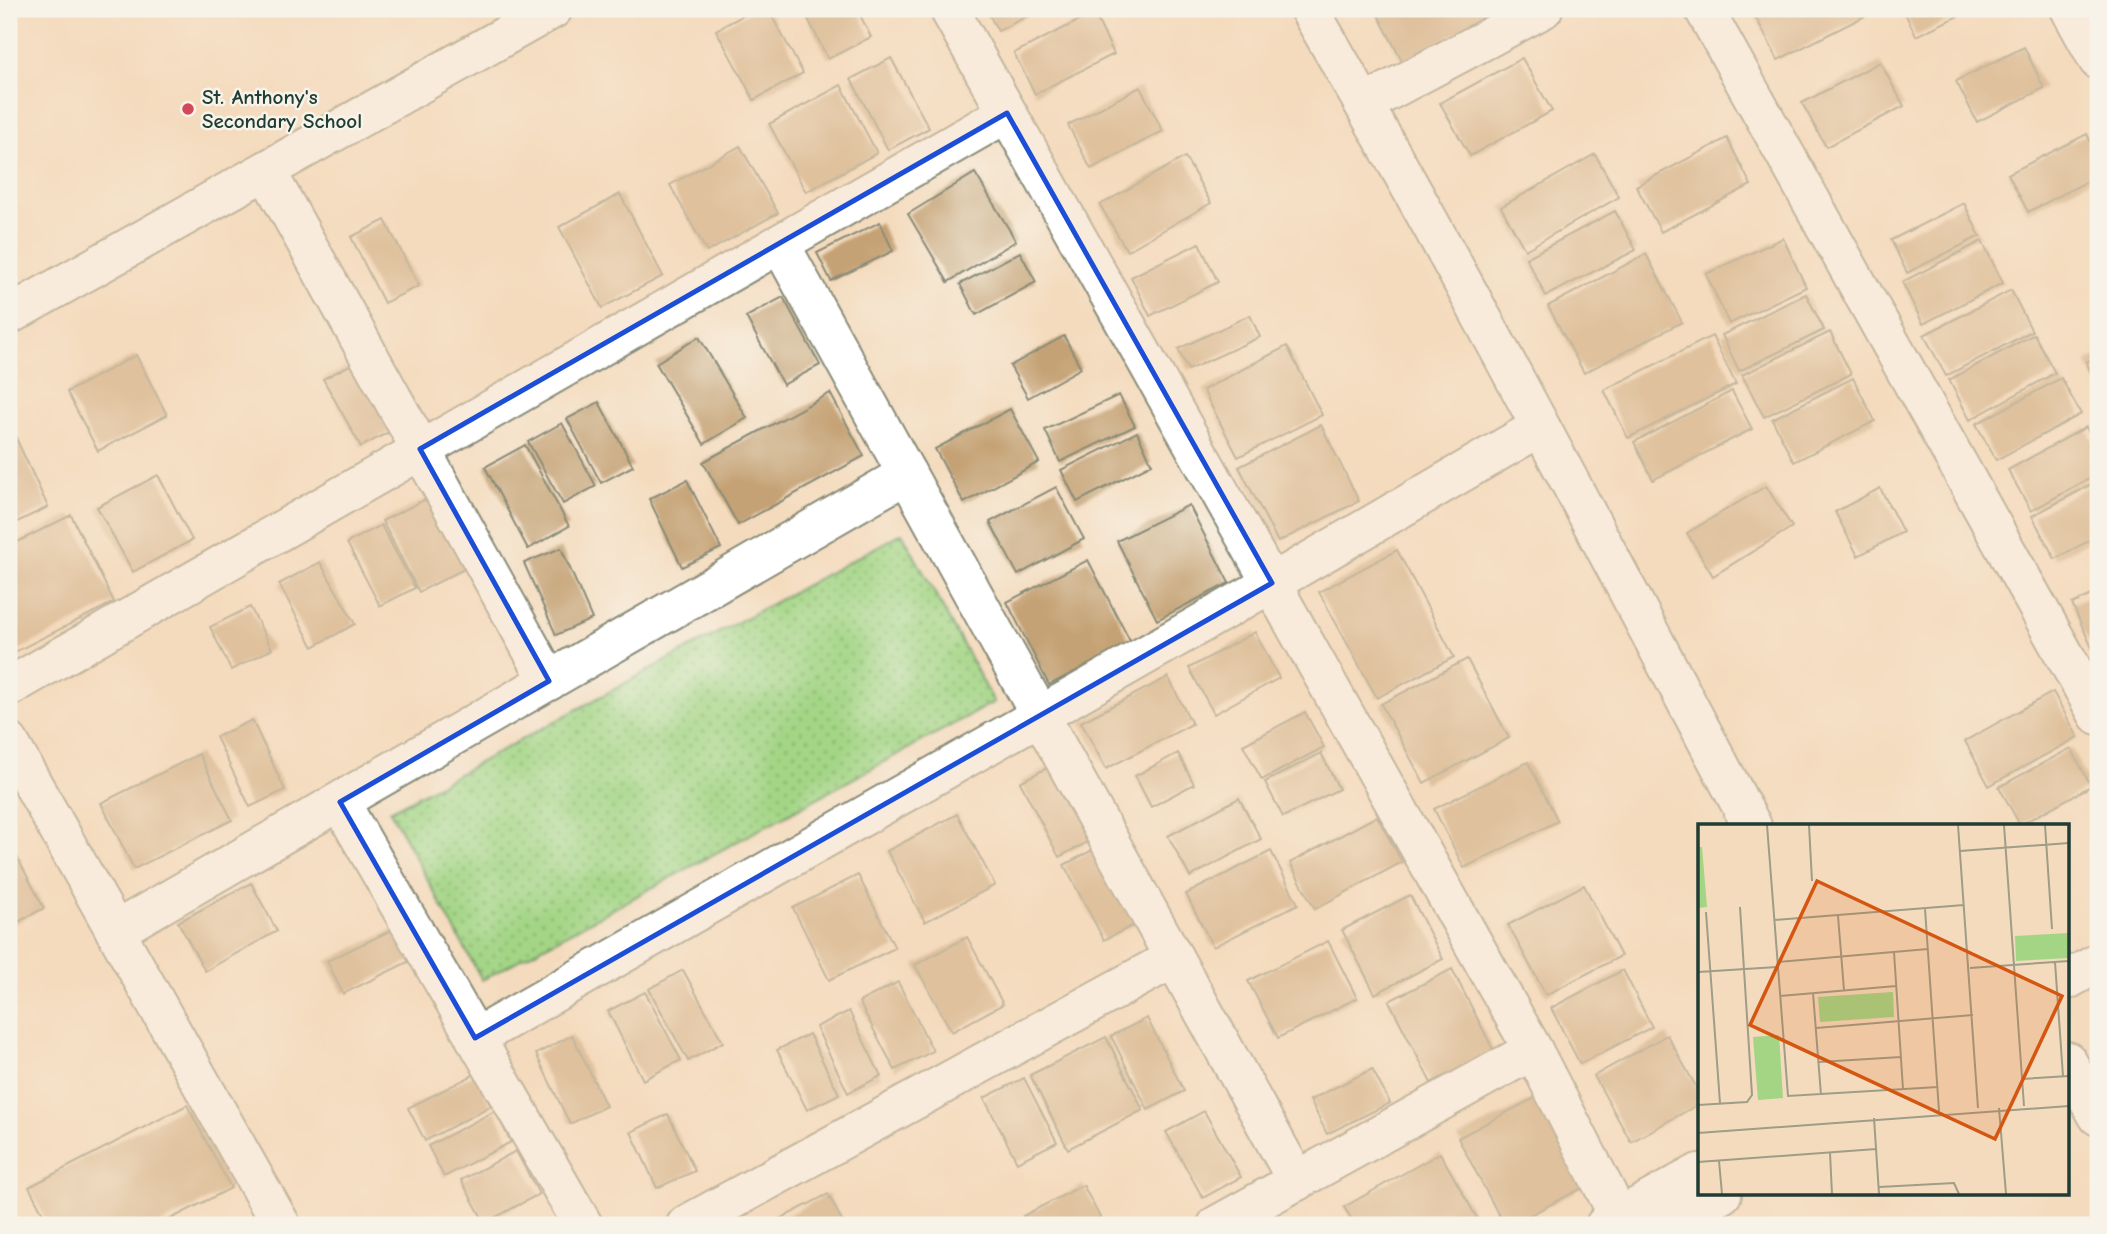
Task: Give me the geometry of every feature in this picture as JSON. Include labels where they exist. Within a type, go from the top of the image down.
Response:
[{"type":"street","points":[[9,315],[553,9]]},
{"type":"street","points":[[949,9],[1533,1050],[1612,1221],[1698,1174]]},
{"type":"street","points":[[1309,9],[1364,104],[1540,427],[1751,824]]},
{"type":"street","points":[[1364,104],[1544,9]]},
{"type":"street","points":[[1704,9],[2098,715]]},
{"type":"street","points":[[2070,9],[2098,60]]},
{"type":"street","points":[[9,687],[1007,113]]},
{"type":"street","points":[[267,172],[549,681]]},
{"type":"street","points":[[780,244],[1297,1181]]},
{"type":"street","points":[[475,1038],[1540,427]]},
{"type":"street","points":[[115,930],[907,474]]},
{"type":"street","points":[[9,742],[281,1225]]},
{"type":"street","points":[[340,802],[583,1225]]},
{"type":"street","points":[[686,1225],[1174,958]]},
{"type":"street","points":[[2068,979],[2098,963]]},
{"type":"street","points":[[2068,999],[2098,983]]},
{"type":"street","points":[[1217,1225],[1533,1050]]},
{"type":"street","points":[[2068,1063],[2098,1116]]},
{"type":"street","points":[[1666,1225],[1718,1196]]},
{"type":"highlighted area","points":[[1007,113],[1272,583],[475,1038],[340,802],[549,681],[420,449]]},
{"type":"green space","points":[[902,533],[994,702],[482,980],[390,811]]},
{"type":"building","points":[[755,9],[768,9],[803,73],[754,100],[716,30]]},
{"type":"building","points":[[803,9],[857,9],[871,37],[828,59]]},
{"type":"building","points":[[986,9],[1041,9],[998,31]]},
{"type":"building","points":[[1375,9],[1502,9],[1402,61]]},
{"type":"building","points":[[1861,9],[1865,16],[1778,60],[1752,10]]},
{"type":"building","points":[[1903,9],[1973,9],[1916,36]]},
{"type":"building","points":[[1094,13],[1114,54],[1035,94],[1014,53]]},
{"type":"building","points":[[2024,47],[2044,88],[1977,122],[1956,81]]},
{"type":"building","points":[[891,58],[929,128],[888,150],[851,79]]},
{"type":"building","points":[[1522,58],[1552,111],[1470,156],[1440,103]]},
{"type":"building","points":[[1880,62],[1904,106],[1826,147],[1802,103]]},
{"type":"building","points":[[841,85],[877,153],[806,192],[769,124]]},
{"type":"building","points":[[1140,87],[1163,131],[1091,169],[1068,125]]},
{"type":"building","points":[[2087,134],[2098,157],[2098,176],[2028,212],[2008,174]]},
{"type":"building","points":[[1727,138],[1751,185],[1661,232],[1636,186]]},
{"type":"building","points":[[740,146],[778,213],[707,252],[670,185]]},
{"type":"building","points":[[1595,154],[1619,197],[1525,250],[1501,207]]},
{"type":"building","points":[[1185,157],[1211,203],[1127,251],[1100,205]]},
{"type":"building","points":[[975,173],[1016,241],[948,282],[908,214]]},
{"type":"building","points":[[620,194],[663,276],[602,308],[559,227]]},
{"type":"building","points":[[1964,203],[1980,236],[1907,273],[1891,240]]},
{"type":"building","points":[[1615,211],[1636,250],[1546,296],[1526,258]]},
{"type":"building","points":[[385,220],[419,286],[384,303],[351,237]]},
{"type":"building","points":[[880,222],[893,251],[831,281],[817,253]]},
{"type":"building","points":[[1783,238],[1806,287],[1729,324],[1706,274]]},
{"type":"building","points":[[1982,241],[2003,283],[1923,324],[1902,282]]},
{"type":"building","points":[[1199,243],[1218,282],[1150,316],[1131,277]]},
{"type":"building","points":[[1020,252],[1036,282],[976,315],[960,284]]},
{"type":"building","points":[[1646,254],[1682,322],[1584,373],[1548,306]]},
{"type":"building","points":[[2011,290],[2032,331],[1946,376],[1924,335]]},
{"type":"building","points":[[1806,294],[1824,330],[1739,371],[1722,335]]},
{"type":"building","points":[[783,297],[820,365],[783,385],[746,317]]},
{"type":"building","points":[[1250,315],[1260,337],[1188,370],[1178,349]]},
{"type":"building","points":[[1830,332],[1851,374],[1764,417],[1742,375]]},
{"type":"building","points":[[2034,334],[2055,373],[1970,420],[1949,380]]},
{"type":"building","points":[[1064,336],[1081,368],[1028,398],[1010,366]]},
{"type":"building","points":[[1712,336],[1736,384],[1628,438],[1604,390]]},
{"type":"building","points":[[699,337],[747,418],[704,444],[656,363]]},
{"type":"building","points":[[1287,346],[1322,415],[1238,457],[1203,390]]},
{"type":"building","points":[[136,355],[167,415],[98,451],[67,392]]},
{"type":"building","points":[[367,356],[404,424],[361,447],[323,379]]},
{"type":"building","points":[[2098,356],[2098,387],[2086,362]]},
{"type":"building","points":[[1853,378],[1875,421],[1794,462],[1772,419]]},
{"type":"building","points":[[2061,378],[2081,414],[1996,460],[1976,424]]},
{"type":"building","points":[[1732,391],[1752,429],[1653,480],[1634,442]]},
{"type":"building","points":[[830,393],[864,456],[738,525],[703,462]]},
{"type":"building","points":[[1119,395],[1135,426],[1060,462],[1045,430]]},
{"type":"building","points":[[599,402],[633,466],[601,483],[567,419]]},
{"type":"building","points":[[1010,409],[1039,462],[964,503],[935,449]]},
{"type":"building","points":[[9,423],[48,507],[9,526]]},
{"type":"building","points":[[562,423],[596,486],[563,504],[528,442]]},
{"type":"building","points":[[1321,425],[1359,501],[1278,542],[1239,467]]},
{"type":"building","points":[[2086,427],[2098,449],[2098,474],[2031,511],[2008,470]]},
{"type":"building","points":[[1137,432],[1152,464],[1077,502],[1061,470]]},
{"type":"building","points":[[525,445],[569,526],[528,549],[485,467]]},
{"type":"building","points":[[158,475],[192,540],[133,572],[97,507]]},
{"type":"building","points":[[687,480],[721,548],[682,567],[649,499]]},
{"type":"building","points":[[2098,481],[2098,536],[2055,559],[2032,516]]},
{"type":"building","points":[[1766,486],[1792,527],[1713,576],[1687,533]]},
{"type":"building","points":[[1056,487],[1084,539],[1018,575],[990,522]]},
{"type":"building","points":[[1880,488],[1903,532],[1858,556],[1835,512]]},
{"type":"building","points":[[430,497],[466,568],[419,592],[382,521]]},
{"type":"building","points":[[1189,505],[1229,583],[1157,620],[1117,541]]},
{"type":"building","points":[[71,515],[114,602],[9,655],[9,546]]},
{"type":"building","points":[[381,525],[415,588],[380,606],[347,543]]},
{"type":"building","points":[[561,548],[592,619],[556,635],[524,563]]},
{"type":"building","points":[[1397,550],[1454,657],[1377,698],[1319,592]]},
{"type":"building","points":[[1088,560],[1131,643],[1049,685],[1007,602]]},
{"type":"building","points":[[320,562],[355,624],[313,647],[279,584]]},
{"type":"building","points":[[2098,592],[2098,661],[2072,604]]},
{"type":"building","points":[[250,607],[272,649],[231,670],[210,627]]},
{"type":"building","points":[[1255,632],[1279,678],[1214,714],[1189,668]]},
{"type":"building","points":[[1467,659],[1509,738],[1424,783],[1381,704]]},
{"type":"building","points":[[1168,677],[1192,724],[1106,769],[1081,722]]},
{"type":"building","points":[[2053,692],[2078,737],[1989,786],[1965,741]]},
{"type":"building","points":[[1305,712],[1324,747],[1262,780],[1243,745]]},
{"type":"building","points":[[252,720],[285,790],[250,807],[216,737]]},
{"type":"building","points":[[2071,748],[2091,786],[2022,824],[1999,787]]},
{"type":"building","points":[[1178,753],[1194,784],[1151,807],[1135,776]]},
{"type":"building","points":[[1321,753],[1339,789],[1283,817],[1265,782]]},
{"type":"building","points":[[199,754],[232,820],[134,869],[101,803]]},
{"type":"building","points":[[1060,761],[1099,836],[1059,857],[1020,782]]},
{"type":"building","points":[[1528,762],[1558,821],[1464,868],[1434,809]]},
{"type":"building","points":[[1239,798],[1261,839],[1190,877],[1168,836]]},
{"type":"building","points":[[957,814],[995,885],[925,922],[887,851]]},
{"type":"building","points":[[1377,816],[1402,862],[1315,909],[1290,863]]},
{"type":"building","points":[[9,842],[44,908],[9,927]]},
{"type":"building","points":[[1100,846],[1140,922],[1104,940],[1064,865]]},
{"type":"building","points":[[1271,851],[1298,904],[1213,947],[1186,894]]},
{"type":"building","points":[[858,875],[895,948],[829,980],[793,908]]},
{"type":"building","points":[[251,883],[277,931],[205,971],[178,922]]},
{"type":"building","points":[[1584,885],[1621,956],[1546,995],[1508,925]]},
{"type":"building","points":[[1410,895],[1443,959],[1375,994],[1342,930]]},
{"type":"building","points":[[396,928],[412,960],[343,994],[327,961]]},
{"type":"building","points":[[967,937],[1003,1004],[952,1032],[915,965]]},
{"type":"building","points":[[1328,941],[1357,998],[1278,1038],[1248,981]]},
{"type":"building","points":[[1452,969],[1494,1051],[1431,1083],[1389,1001]]},
{"type":"building","points":[[683,970],[723,1042],[688,1061],[649,989]]},
{"type":"building","points":[[1623,970],[1652,1027],[1580,1064],[1551,1008]]},
{"type":"building","points":[[898,982],[933,1051],[895,1070],[859,1002]]},
{"type":"building","points":[[645,992],[681,1060],[643,1080],[608,1011]]},
{"type":"building","points":[[849,1011],[881,1076],[848,1093],[816,1027]]},
{"type":"building","points":[[1147,1018],[1184,1091],[1148,1110],[1111,1036]]},
{"type":"building","points":[[809,1034],[839,1094],[807,1110],[777,1050]]},
{"type":"building","points":[[572,1035],[606,1106],[570,1124],[536,1054]]},
{"type":"building","points":[[1667,1035],[1698,1090],[1698,1105],[1631,1142],[1594,1076]]},
{"type":"building","points":[[1106,1037],[1143,1110],[1068,1149],[1030,1075]]},
{"type":"building","points":[[1372,1069],[1390,1103],[1327,1134],[1310,1100]]},
{"type":"building","points":[[475,1074],[491,1106],[425,1141],[408,1108]]},
{"type":"building","points":[[1024,1078],[1057,1142],[1017,1162],[984,1098]]},
{"type":"building","points":[[1540,1095],[1588,1185],[1511,1225],[1504,1225],[1458,1138]]},
{"type":"building","points":[[187,1105],[231,1188],[159,1225],[49,1225],[29,1187]]},
{"type":"building","points":[[495,1111],[511,1142],[444,1177],[428,1146]]},
{"type":"building","points":[[1204,1111],[1241,1177],[1203,1198],[1166,1132]]},
{"type":"building","points":[[668,1114],[695,1171],[657,1188],[631,1132]]},
{"type":"building","points":[[516,1151],[539,1194],[485,1223],[461,1180]]},
{"type":"building","points":[[1440,1153],[1481,1225],[1355,1225],[1344,1207]]},
{"type":"building","points":[[1083,1185],[1104,1225],[1028,1225],[1023,1216]]},
{"type":"building","points":[[828,1194],[844,1225],[781,1225],[778,1220]]},
{"type":"place","name":"St. Anthony's Secondary School","points":[[188,109]]}]
